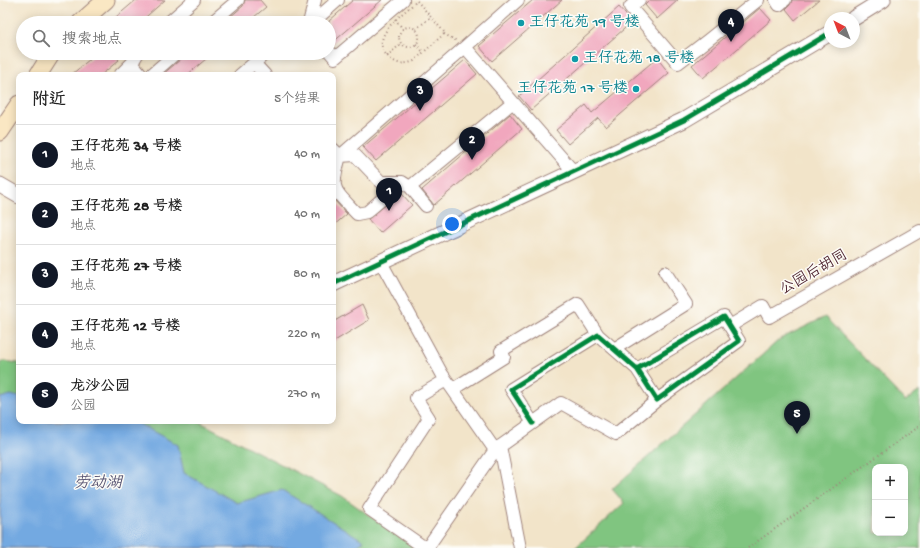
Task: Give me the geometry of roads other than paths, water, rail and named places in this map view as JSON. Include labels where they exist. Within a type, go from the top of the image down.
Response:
[{"type":"main road","points":[[88,16],[106,0]]},
{"type":"main road","points":[[40,72],[48,60]]},
{"type":"main road","points":[[0,132],[16,108]]},
{"type":"street","points":[[176,16],[194,0]]},
{"type":"street","points":[[219,16],[238,0]]},
{"type":"street","points":[[312,16],[315,0]]},
{"type":"street","points":[[316,16],[338,0]]},
{"type":"street","points":[[336,57],[403,0]]},
{"type":"street","points":[[336,152],[465,47],[518,0]]},
{"type":"street","points":[[631,2],[678,63],[758,0]]},
{"type":"street","points":[[776,0],[779,5],[785,0]]},
{"type":"street","points":[[860,14],[883,0]]},
{"type":"street","points":[[336,283],[684,120],[824,36]]},
{"type":"street","points":[[465,47],[574,172]]},
{"type":"street","points":[[123,72],[133,60]]},
{"type":"street","points":[[136,60],[141,72]]},
{"type":"street","points":[[154,72],[168,60]]},
{"type":"street","points":[[244,72],[258,60]]},
{"type":"street","points":[[254,63],[262,72]]},
{"type":"street","points":[[336,195],[357,214],[368,212],[406,185],[513,102]]},
{"type":"street","points":[[336,152],[355,155],[381,182],[406,185],[426,206]]},
{"type":"street","points":[[0,185],[16,194]]},
{"type":"street","name":"公园后胡同","points":[[730,326],[763,306],[769,318],[920,231]]},
{"type":"street","points":[[381,262],[449,384],[498,448],[520,548]]},
{"type":"street","points":[[614,349],[686,304],[665,272]]},
{"type":"street","points":[[637,369],[724,317],[739,341],[657,400],[616,434],[561,403],[498,448],[426,548],[369,509],[429,418],[416,398],[449,384],[504,357],[501,351],[578,304],[598,335],[637,369],[657,400]]},
{"type":"street","points":[[533,423],[511,389],[598,335]]},
{"type":"water","name":"劳动湖","points":[[11,395],[16,396],[16,424],[140,424],[178,445],[184,473],[237,503],[282,490],[364,541],[354,548],[0,548],[0,398]]},
{"type":"place","name":"王仔花苑 19 号楼","points":[[521,23]]},
{"type":"place","name":"王仔花苑 12 号楼","points":[[731,42]]},
{"type":"place","name":"王仔花苑 18 号楼","points":[[575,59]]},
{"type":"place","name":"王仔花苑 17 号楼","points":[[636,89]]},
{"type":"place","name":"王仔花苑 27 号楼","points":[[420,111]]},
{"type":"place","name":"王仔花苑 28 号楼","points":[[472,160]]},
{"type":"place","name":"王仔花苑 34 号楼","points":[[389,211]]},
{"type":"place","name":"龙沙公园","points":[[797,434]]}]
